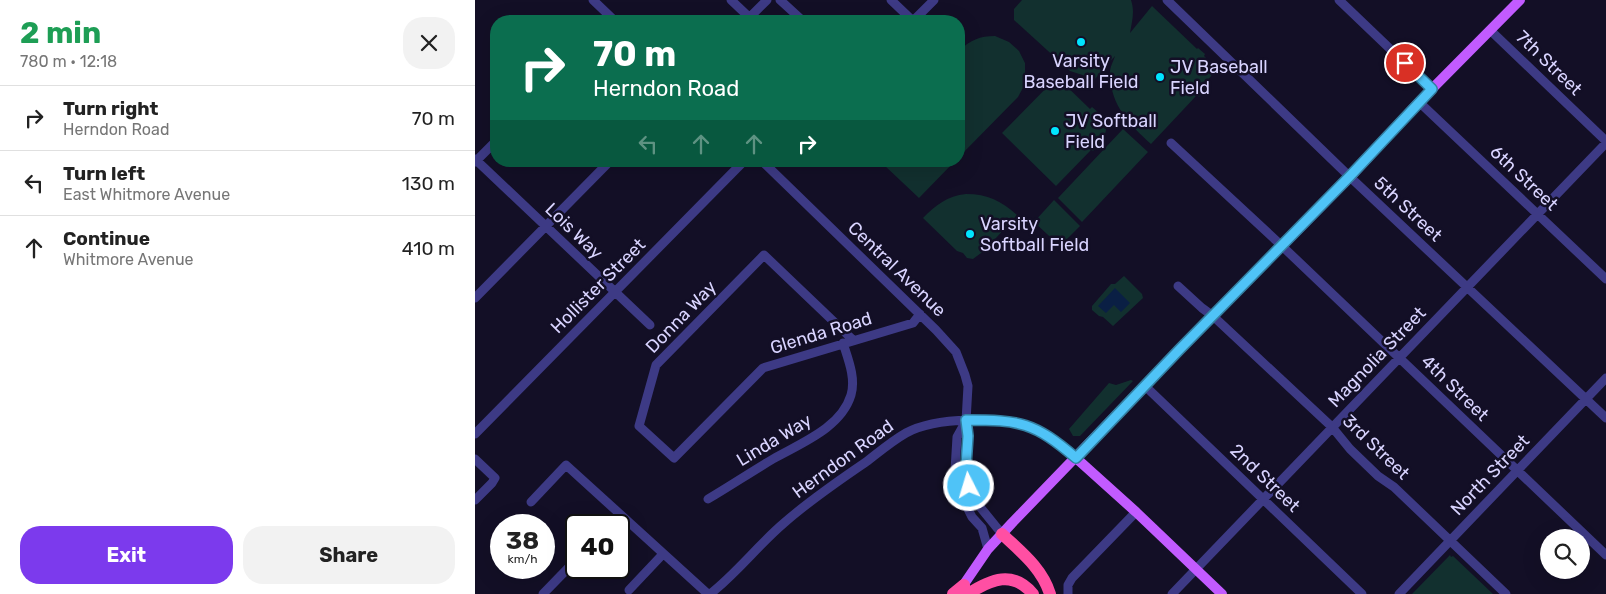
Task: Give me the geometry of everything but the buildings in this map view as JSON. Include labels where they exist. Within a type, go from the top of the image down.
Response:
[{"type":"highway","points":[[1001,534],[1035,565],[1050,594]]},
{"type":"highway","points":[[953,594],[1005,578],[1027,587],[1033,594]]},
{"type":"main road","points":[[963,591],[988,549],[1001,534],[1519,0]]},
{"type":"main road","points":[[1076,458],[1222,594]]},
{"type":"street","points":[[593,0],[608,15]]},
{"type":"street","points":[[731,0],[744,15]]},
{"type":"street","points":[[752,15],[767,0]]},
{"type":"street","points":[[780,0],[796,15]]},
{"type":"street","points":[[891,0],[907,15]]},
{"type":"street","points":[[919,15],[934,0]]},
{"type":"street","name":"5th Street","points":[[1167,0],[1606,418]]},
{"type":"street","points":[[1339,0],[1432,89]]},
{"type":"street","name":"7th Street","points":[[1490,30],[1606,142]]},
{"type":"street","name":"6th Street","points":[[1419,102],[1606,279]]},
{"type":"street","name":"4th Street","points":[[1171,142],[1606,555]]},
{"type":"street","name":"Magnolia Street","points":[[1172,594],[1331,427],[1539,214],[1606,142]]},
{"type":"street","points":[[475,160],[490,146]]},
{"type":"street","name":"Lois Way","points":[[475,160],[650,326]]},
{"type":"street","points":[[475,298],[604,167]]},
{"type":"street","name":"Hollister Street","points":[[475,434],[738,167]]},
{"type":"street","name":"Central Avenue","points":[[768,167],[951,346],[961,364],[968,386],[966,420]]},
{"type":"street","name":"Donna Way","points":[[674,458],[639,426],[656,365],[764,254],[853,340]]},
{"type":"street","name":"3rd Street","points":[[1178,286],[1213,316],[1331,427],[1350,449],[1378,476],[1393,487],[1506,594]]},
{"type":"street","name":"Glenda Road","points":[[674,458],[763,368],[913,322],[920,314]]},
{"type":"street","name":"Linda Way","points":[[708,499],[819,434],[840,414],[848,402],[853,386],[852,374],[843,343]]},
{"type":"street","name":"North Street","points":[[1399,594],[1606,378]]},
{"type":"street","name":"2nd Street","points":[[1145,385],[1362,594]]},
{"type":"street","points":[[966,420],[968,436],[966,466],[969,486],[976,502],[1001,534]]},
{"type":"street","points":[[966,420],[957,437],[955,470],[961,494],[972,517],[982,528],[988,549]]},
{"type":"street","name":"Herndon Road","points":[[709,594],[730,577],[787,520],[907,432],[933,423],[997,420],[1033,428],[1054,440],[1076,458]]},
{"type":"street","points":[[475,459],[495,478],[475,500]]},
{"type":"street","points":[[531,502],[566,465],[618,514]]},
{"type":"street","points":[[1068,594],[1068,585],[1073,577],[1136,512]]},
{"type":"street","points":[[630,525],[709,594]]},
{"type":"street","points":[[629,590],[663,554]]},
{"type":"street","points":[[543,594],[565,571]]},
{"type":"green space","points":[[1022,0],[1131,0],[1133,13],[1130,33],[1152,6],[1197,49],[1205,54],[1207,63],[1215,71],[1207,81],[1205,90],[1199,97],[1197,95],[1151,144],[1129,122],[1114,96],[1110,73],[1115,56],[1095,79],[1070,71],[1014,20],[1014,9]]},
{"type":"green space","points":[[995,36],[1009,42],[1019,51],[1025,63],[1025,84],[1018,97],[965,151],[965,46],[975,39]]},
{"type":"green space","name":"JV Softball Field","points":[[1057,77],[1090,109],[1092,107],[1099,113],[1097,115],[1104,124],[1106,132],[1098,142],[1100,144],[1093,151],[1091,150],[1056,186],[1002,133]]},
{"type":"green space","points":[[1123,129],[1148,152],[1082,222],[1058,198]]},
{"type":"green space","points":[[886,167],[949,167],[919,198]]},
{"type":"green space","name":"Varsity Softball Field","points":[[966,194],[981,195],[994,199],[1017,215],[985,250],[973,259],[967,258],[963,253],[957,251],[923,218],[942,202]]},
{"type":"green space","points":[[1054,200],[1080,226],[1060,246],[1034,222]]},
{"type":"green space","points":[[1124,276],[1142,294],[1143,298],[1113,326],[1092,310],[1092,306],[1111,284],[1115,284]]},
{"type":"green space","points":[[1133,381],[1080,436],[1073,436],[1069,429],[1109,383],[1116,385]]},
{"type":"green space","points":[[1450,555],[1451,557],[1453,556],[1493,594],[1412,594]]},
{"type":"water","points":[[1115,288],[1130,303],[1121,312],[1114,305],[1106,313],[1098,306]]},
{"type":"place","name":"Varsity Baseball Field","points":[[1081,42]]},
{"type":"place","name":"JV Baseball Field","points":[[1160,77]]},
{"type":"place","name":"JV Softball Field","points":[[1055,131]]},
{"type":"place","name":"Varsity Softball Field","points":[[970,234]]},
{"type":"route","points":[[969,486],[966,466],[968,436],[966,420],[997,420],[1023,424],[1054,440],[1076,458],[1432,89],[1405,63]]}]
